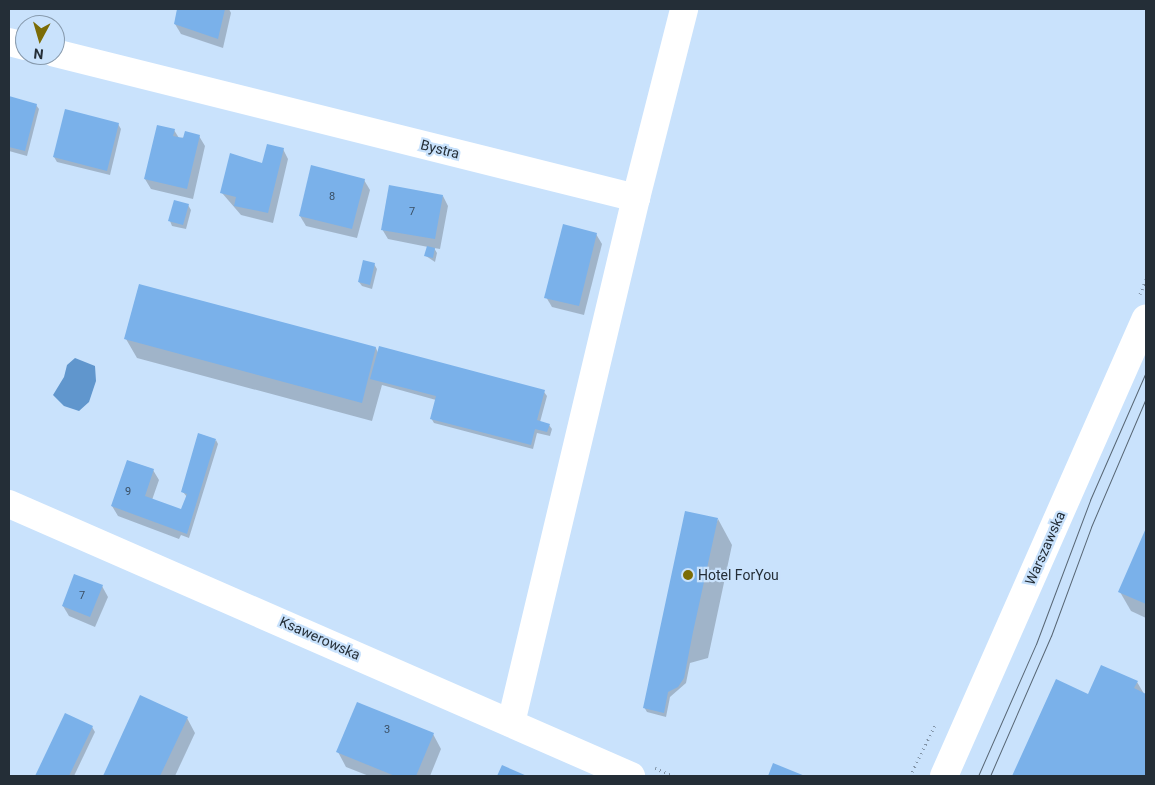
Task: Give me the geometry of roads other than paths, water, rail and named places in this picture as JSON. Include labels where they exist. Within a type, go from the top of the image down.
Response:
[{"type":"street","points":[[511,723],[636,198],[684,9]]},
{"type":"street","name":"Bystra","points":[[65,55],[636,198]]},
{"type":"street","name":"Warszawska","points":[[944,776],[1146,319]]},
{"type":"street","name":"Ksawerowska","points":[[9,504],[630,776]]},
{"type":"water","points":[[75,358],[95,366],[96,381],[89,402],[79,411],[64,406],[53,395],[64,377],[67,365]]},
{"type":"tram line","points":[[978,776],[1036,644],[1090,500],[1146,372]]},
{"type":"tram line","points":[[990,776],[1051,636],[1091,527],[1146,398]]},
{"type":"place","name":"Hotel ForYou","points":[[688,575]]}]
